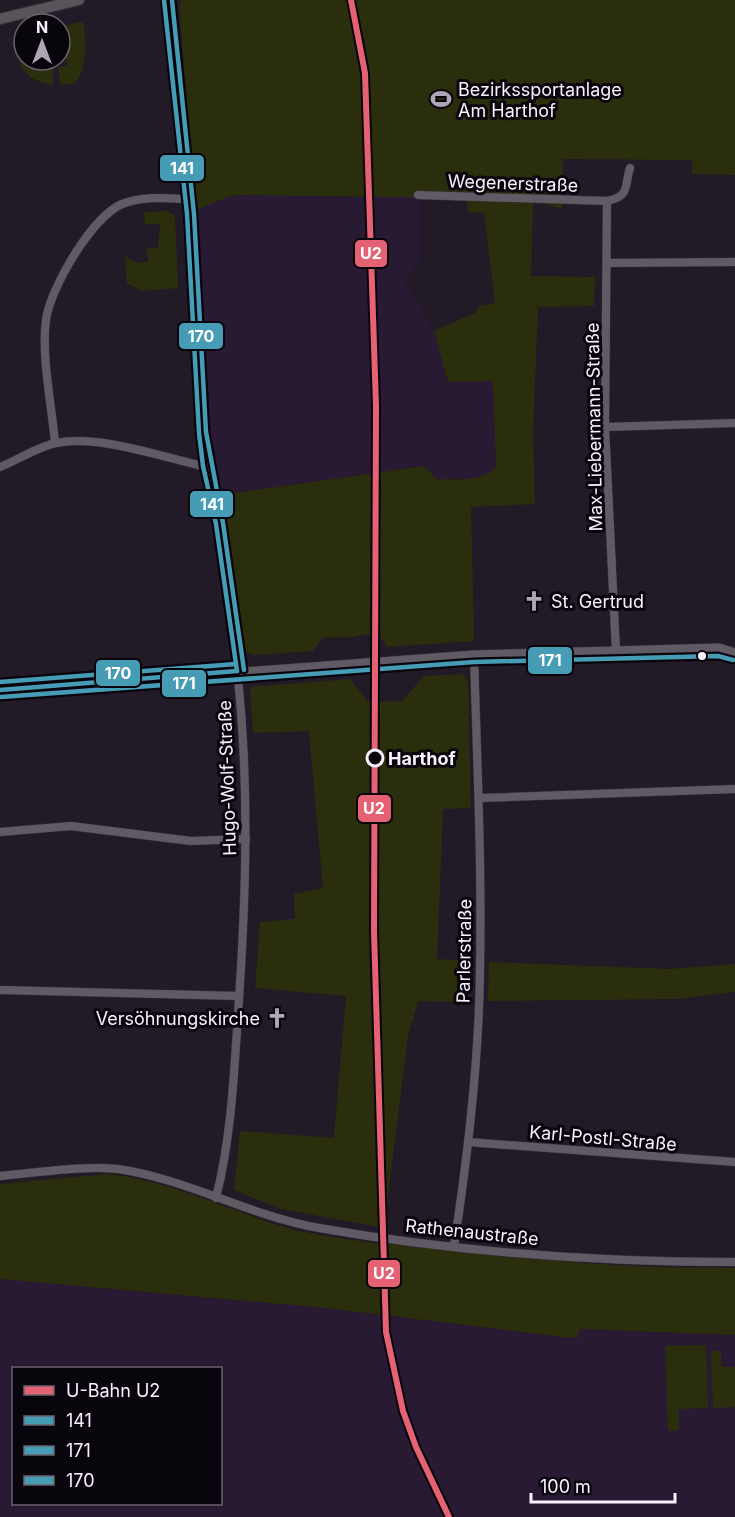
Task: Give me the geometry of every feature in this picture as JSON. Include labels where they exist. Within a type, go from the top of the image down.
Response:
[{"type":"main road","points":[[0,19],[79,0]]},
{"type":"street","name":"Hugo-Wolf-Straße","points":[[164,0],[186,199],[203,466],[216,524],[237,671],[246,839],[234,1073],[222,1173],[216,1198]]},
{"type":"street","points":[[607,201],[618,199],[624,193],[630,168]]},
{"type":"street","name":"Wegenerstraße","points":[[418,195],[607,201]]},
{"type":"street","points":[[55,443],[45,331],[48,309],[57,286],[94,228],[114,209],[140,199],[186,199]]},
{"type":"street","name":"Max-Liebermann-Straße","points":[[607,201],[605,427],[616,651]]},
{"type":"street","points":[[607,263],[735,262]]},
{"type":"street","points":[[605,427],[735,423]]},
{"type":"street","points":[[0,467],[55,443],[77,441],[129,448],[203,466]]},
{"type":"street","points":[[0,690],[237,671],[474,656],[719,648],[735,652]]},
{"type":"street","name":"Parlerstraße","points":[[454,1246],[468,1142],[480,981],[480,798],[474,656]]},
{"type":"street","points":[[480,798],[735,789]]},
{"type":"street","points":[[0,832],[71,826],[191,841],[246,839]]},
{"type":"street","points":[[0,990],[239,996]]},
{"type":"street","name":"Karl-Postl-Straße","points":[[468,1142],[735,1162]]},
{"type":"street","name":"Rathenaustraße","points":[[0,1176],[117,1169],[152,1177],[308,1226],[454,1246],[627,1262],[735,1262]]},
{"type":"shaded area","points":[[285,194],[419,197],[419,262],[404,281],[434,331],[448,382],[493,381],[496,467],[489,474],[481,478],[436,479],[424,466],[220,495],[210,451],[206,412],[196,210],[230,196]]},
{"type":"shaded area","points":[[0,1279],[326,1308],[563,1337],[578,1338],[578,1329],[735,1335],[735,1517],[0,1517]]},
{"type":"green space","points":[[181,0],[735,0],[735,175],[692,174],[692,160],[563,159],[562,209],[533,200],[531,276],[595,277],[594,306],[538,307],[533,432],[535,504],[471,507],[474,641],[387,647],[380,638],[368,634],[322,638],[313,651],[256,655],[245,652],[220,495],[424,466],[437,479],[476,478],[490,472],[496,467],[493,381],[448,382],[434,331],[477,312],[478,306],[495,303],[484,213],[468,212],[467,198],[241,195],[230,196],[196,210],[179,6]]},
{"type":"green space","points":[[81,22],[84,24],[83,65],[78,79],[73,84],[61,85],[59,72],[72,72],[72,24]]},
{"type":"green space","points":[[26,72],[53,72],[53,85],[35,79]]},
{"type":"green space","points":[[168,211],[175,216],[178,288],[142,291],[127,283],[125,256],[136,263],[148,262],[147,249],[158,248],[160,224],[145,224],[144,212]]},
{"type":"green space","points":[[377,667],[377,671],[258,679],[258,675]]},
{"type":"green space","points":[[463,674],[468,681],[471,808],[443,809],[437,959],[469,961],[467,1002],[418,1001],[408,1036],[384,1228],[281,1209],[234,1190],[240,1131],[334,1138],[346,996],[255,988],[260,922],[295,919],[294,894],[323,888],[309,731],[253,733],[250,687],[350,679],[368,702],[402,701],[424,676]]},
{"type":"green space","points":[[489,962],[669,969],[735,964],[735,992],[677,999],[488,1001]]},
{"type":"green space","points":[[108,1174],[150,1182],[192,1194],[253,1217],[314,1234],[382,1244],[383,1241],[471,1253],[559,1261],[647,1267],[735,1268],[735,1335],[579,1329],[578,1338],[563,1337],[326,1308],[0,1279],[0,1184]]},
{"type":"green space","points":[[706,1345],[708,1408],[679,1409],[679,1430],[668,1431],[665,1346]]},
{"type":"green space","points":[[711,1351],[721,1351],[722,1367],[735,1367],[735,1407],[713,1408]]},
{"type":"metro line","name":"U2","points":[[351,0],[365,73],[376,406],[374,931],[386,1332],[403,1411],[416,1447],[449,1517]]},
{"type":"transit line","name":"141","points":[[164,0],[187,214],[199,433],[203,466],[216,524],[237,671]]},
{"type":"transit line","name":"170","points":[[172,0],[194,214],[206,432],[223,523],[244,670]]},
{"type":"transit line","name":"171","points":[[1,697],[474,662],[718,656],[733,660]]},
{"type":"transit line","name":"170","points":[[0,682],[236,664]]},
{"type":"transit line","name":"141","points":[[0,690],[237,671]]},
{"type":"place","name":"Bezirkssportanlage Am Harthof","points":[[441,99]]},
{"type":"place","name":"St. Gertrud","points":[[534,601]]},
{"type":"place","name":"Harthof","points":[[375,758]]},
{"type":"place","name":"Versöhnungskirche","points":[[277,1018]]}]
